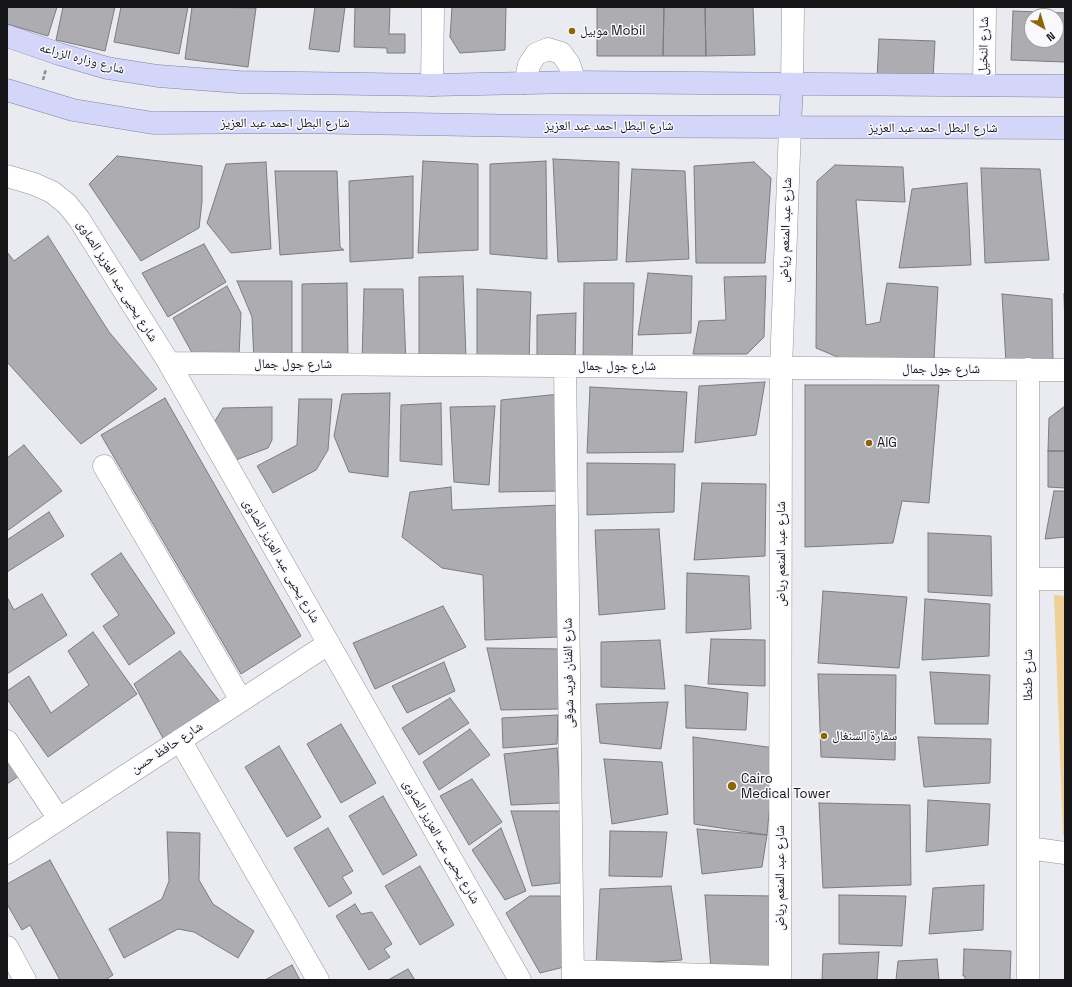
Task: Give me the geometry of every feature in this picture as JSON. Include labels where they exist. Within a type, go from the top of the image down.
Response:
[{"type":"main road","name":"شارع وزاره الزراعه","points":[[12,40],[107,68],[158,76],[240,82],[432,86]]},
{"type":"main road","points":[[432,86],[575,82],[1065,86]]},
{"type":"main road","points":[[790,127],[792,84]]},
{"type":"main road","points":[[7,90],[38,100]]},
{"type":"main road","name":"شارع البطل احمد عبد العزيز","points":[[38,100],[73,110],[153,123],[295,122],[1065,128]]},
{"type":"street","points":[[432,86],[433,7]]},
{"type":"street","points":[[792,84],[793,7]]},
{"type":"street","name":"شارع النخيل","points":[[984,85],[985,7]]},
{"type":"street","points":[[525,83],[529,65],[536,54],[548,49],[561,53],[569,64],[575,82]]},
{"type":"street","name":"شارع عبد المنعم رياض","points":[[780,979],[781,368],[790,127]]},
{"type":"street","name":"شارع يحيى عبد العزيز الصاوى","points":[[7,176],[34,184],[52,192],[67,204],[79,220],[169,363],[520,980]]},
{"type":"street","name":"شارع جول جمال","points":[[169,363],[1065,370]]},
{"type":"street","name":"شارع الفنان فريد شوقى","points":[[565,366],[573,976]]},
{"type":"street","name":"شارع طنطا","points":[[1028,369],[1028,980]]},
{"type":"street","points":[[104,466],[241,700]]},
{"type":"street","points":[[1028,579],[1065,580]]},
{"type":"street","name":"شارع حافظ حسن","points":[[7,852],[328,644]]},
{"type":"street","points":[[180,740],[318,980]]},
{"type":"street","points":[[7,741],[59,819]]},
{"type":"street","points":[[1028,848],[1065,853]]},
{"type":"street","points":[[7,947],[25,980]]},
{"type":"street","points":[[573,976],[780,979]]},
{"type":"path","points":[[38,100],[50,51]]},
{"type":"shaded area","points":[[1054,595],[1065,596],[1065,835],[1063,835]]},
{"type":"building","points":[[7,7],[57,7],[48,36],[7,24]]},
{"type":"building","points":[[63,7],[115,7],[105,51],[56,40]]},
{"type":"building","points":[[121,7],[188,7],[179,54],[114,42]]},
{"type":"building","points":[[192,7],[256,8],[248,67],[185,59]]},
{"type":"building","points":[[315,7],[345,7],[339,52],[309,49]]},
{"type":"building","points":[[355,7],[390,7],[389,34],[405,34],[405,53],[387,53],[387,48],[354,47]]},
{"type":"building","points":[[452,7],[506,7],[505,50],[460,53],[450,37]]},
{"type":"building","points":[[597,7],[664,7],[663,56],[597,56]]},
{"type":"building","points":[[664,7],[705,7],[706,56],[663,56]]},
{"type":"building","points":[[705,7],[753,7],[755,55],[706,56]]},
{"type":"building","points":[[1013,11],[1024,11],[1024,48],[1064,48],[1065,13],[1065,62],[1011,60]]},
{"type":"building","points":[[879,39],[935,41],[933,79],[877,78]]},
{"type":"building","points":[[117,156],[202,166],[202,202],[199,228],[141,261],[89,184]]},
{"type":"building","points":[[553,159],[619,162],[617,260],[558,262]]},
{"type":"building","points":[[423,161],[478,164],[478,250],[418,253]]},
{"type":"building","points":[[546,161],[547,259],[490,254],[490,164]]},
{"type":"building","points":[[266,162],[271,249],[231,253],[207,223],[226,164]]},
{"type":"building","points":[[754,162],[771,178],[765,263],[696,263],[694,166]]},
{"type":"building","points":[[835,165],[903,167],[905,202],[856,200],[866,325],[880,322],[887,283],[938,287],[934,359],[852,363],[816,348],[817,181]]},
{"type":"building","points":[[981,168],[1040,169],[1049,260],[985,263]]},
{"type":"building","points":[[632,169],[685,171],[689,259],[626,262]]},
{"type":"building","points":[[275,171],[337,171],[340,247],[344,250],[280,255]]},
{"type":"building","points":[[413,176],[413,258],[350,262],[349,181]]},
{"type":"building","points":[[967,183],[971,265],[899,268],[912,189]]},
{"type":"building","points":[[48,236],[109,332],[157,389],[81,444],[7,362],[7,252],[14,261]]},
{"type":"building","points":[[204,244],[226,282],[168,317],[142,273]]},
{"type":"building","points":[[648,273],[692,276],[691,333],[638,335]]},
{"type":"building","points":[[463,276],[466,357],[419,357],[419,277]]},
{"type":"building","points":[[766,276],[764,337],[747,354],[693,354],[699,321],[726,320],[724,277]]},
{"type":"building","points":[[237,281],[292,281],[292,358],[254,362],[252,317]]},
{"type":"building","points":[[347,283],[348,359],[302,357],[302,284]]},
{"type":"building","points":[[584,283],[634,283],[632,359],[583,360]]},
{"type":"building","points":[[227,286],[241,313],[239,356],[197,362],[173,318]]},
{"type":"building","points":[[364,289],[403,289],[406,363],[362,362]]},
{"type":"building","points":[[477,289],[531,292],[529,363],[477,362]]},
{"type":"building","points":[[1002,294],[1052,299],[1053,362],[1006,363]]},
{"type":"building","points":[[1064,294],[1065,294],[1065,329]]},
{"type":"building","points":[[576,313],[575,362],[537,362],[537,315]]},
{"type":"building","points":[[765,382],[756,435],[695,443],[699,386]]},
{"type":"building","name":"AIG","points":[[805,385],[939,385],[929,503],[902,501],[893,543],[805,547]]},
{"type":"building","points":[[590,387],[687,392],[683,452],[587,453]]},
{"type":"building","points":[[390,393],[388,477],[349,472],[334,436],[342,394]]},
{"type":"building","points":[[560,394],[559,491],[499,492],[501,400]]},
{"type":"building","points":[[165,398],[301,636],[241,674],[101,435]]},
{"type":"building","points":[[299,399],[332,399],[328,450],[316,470],[273,493],[257,466],[297,445]]},
{"type":"building","points":[[441,403],[442,465],[400,461],[401,405]]},
{"type":"building","points":[[495,406],[489,485],[454,482],[450,407]]},
{"type":"building","points":[[1065,406],[1065,451],[1048,451],[1049,418]]},
{"type":"building","points":[[272,407],[272,440],[268,448],[233,461],[210,429],[223,408]]},
{"type":"building","points":[[24,445],[62,491],[7,531],[7,458]]},
{"type":"building","points":[[1048,451],[1065,451],[1065,488],[1048,487]]},
{"type":"building","points":[[587,463],[675,464],[674,512],[587,515]]},
{"type":"building","points":[[702,483],[766,484],[765,556],[694,560]]},
{"type":"building","points":[[451,487],[452,510],[559,505],[559,637],[485,640],[483,575],[442,568],[402,537],[410,492]]},
{"type":"building","points":[[1054,491],[1065,491],[1065,537],[1045,539]]},
{"type":"building","points":[[49,512],[64,536],[7,572],[7,540]]},
{"type":"building","points":[[659,529],[665,609],[599,615],[595,530]]},
{"type":"building","points":[[928,533],[991,536],[992,596],[928,592]]},
{"type":"building","points":[[121,553],[175,633],[129,665],[103,626],[119,615],[91,574]]},
{"type":"building","points":[[687,573],[749,576],[751,629],[686,633]]},
{"type":"building","points":[[823,591],[907,597],[899,668],[818,663]]},
{"type":"building","points":[[42,594],[67,635],[7,674],[7,597],[14,610]]},
{"type":"building","points":[[925,599],[990,604],[989,656],[922,660]]},
{"type":"building","points":[[443,606],[466,647],[375,689],[353,643]]},
{"type":"building","points":[[93,632],[137,694],[48,757],[7,699],[7,691],[29,676],[51,713],[89,685],[68,651]]},
{"type":"building","points":[[711,639],[765,640],[765,686],[708,684]]},
{"type":"building","points":[[660,640],[665,689],[601,687],[601,642]]},
{"type":"building","points":[[487,648],[562,649],[560,709],[501,710]]},
{"type":"building","points":[[180,651],[224,707],[166,744],[134,684]]},
{"type":"building","points":[[444,662],[455,691],[407,713],[392,686]]},
{"type":"building","points":[[930,672],[990,675],[988,724],[935,724]]},
{"type":"building","points":[[818,674],[896,675],[895,760],[821,757]]},
{"type":"building","points":[[685,685],[748,693],[746,730],[686,728]]},
{"type":"building","points":[[450,698],[469,723],[419,755],[402,728]]},
{"type":"building","points":[[668,702],[661,749],[600,743],[596,704]]},
{"type":"building","points":[[558,715],[557,744],[503,748],[502,718]]},
{"type":"building","points":[[341,724],[376,783],[341,803],[307,744]]},
{"type":"building","points":[[470,729],[490,755],[439,790],[423,762]]},
{"type":"building","name":"Cairo Medical Tower","points":[[693,737],[775,748],[767,835],[694,824]]},
{"type":"building","points":[[918,737],[991,739],[990,783],[924,787]]},
{"type":"building","points":[[279,746],[321,817],[287,837],[245,767]]},
{"type":"building","points":[[557,748],[561,803],[511,805],[504,754]]},
{"type":"building","points":[[7,758],[19,776],[7,784]]},
{"type":"building","points":[[604,759],[662,762],[668,814],[612,824]]},
{"type":"building","points":[[472,779],[502,822],[469,845],[440,796]]},
{"type":"building","points":[[383,796],[417,855],[383,875],[349,816]]},
{"type":"building","points":[[928,800],[990,804],[988,845],[926,852]]},
{"type":"building","points":[[819,803],[910,805],[911,885],[823,888]]},
{"type":"building","points":[[511,811],[561,811],[560,883],[532,886]]},
{"type":"building","points":[[328,828],[353,871],[342,877],[352,893],[329,907],[294,848]]},
{"type":"building","points":[[501,828],[526,891],[505,900],[472,850]]},
{"type":"building","points":[[697,829],[767,835],[762,867],[702,874]]},
{"type":"building","points":[[610,831],[667,832],[662,877],[609,876]]},
{"type":"building","points":[[167,832],[200,833],[199,880],[213,904],[254,931],[238,958],[194,932],[178,929],[124,958],[109,929],[162,899],[169,881]]},
{"type":"building","points":[[50,860],[113,975],[105,980],[60,980],[30,925],[22,930],[7,904],[7,884]]},
{"type":"building","points":[[420,866],[454,925],[420,945],[385,886]]},
{"type":"building","points":[[984,885],[983,930],[929,934],[933,888]]},
{"type":"building","points":[[671,886],[682,960],[596,966],[600,889]]},
{"type":"building","points":[[705,895],[773,896],[772,968],[711,969]]},
{"type":"building","points":[[839,895],[906,896],[902,946],[839,944]]},
{"type":"building","points":[[530,896],[564,896],[564,967],[540,973],[506,913]]},
{"type":"building","points":[[355,904],[361,914],[372,912],[392,944],[384,949],[390,957],[369,970],[336,916]]},
{"type":"building","points":[[964,949],[1011,951],[1010,980],[965,980],[965,976],[963,976]]},
{"type":"building","points":[[879,952],[877,980],[822,980],[823,954]]},
{"type":"building","points":[[937,959],[939,980],[896,980],[898,961]]},
{"type":"building","points":[[292,965],[300,980],[265,980]]},
{"type":"building","points":[[408,969],[415,980],[388,980]]},
{"type":"place","name":"موبيل Mobil","points":[[572,31]]},
{"type":"place","name":"AIG","points":[[869,443]]},
{"type":"place","name":"سفارة السنغال","points":[[824,736]]},
{"type":"place","name":"Cairo Medical Tower","points":[[732,786]]}]
